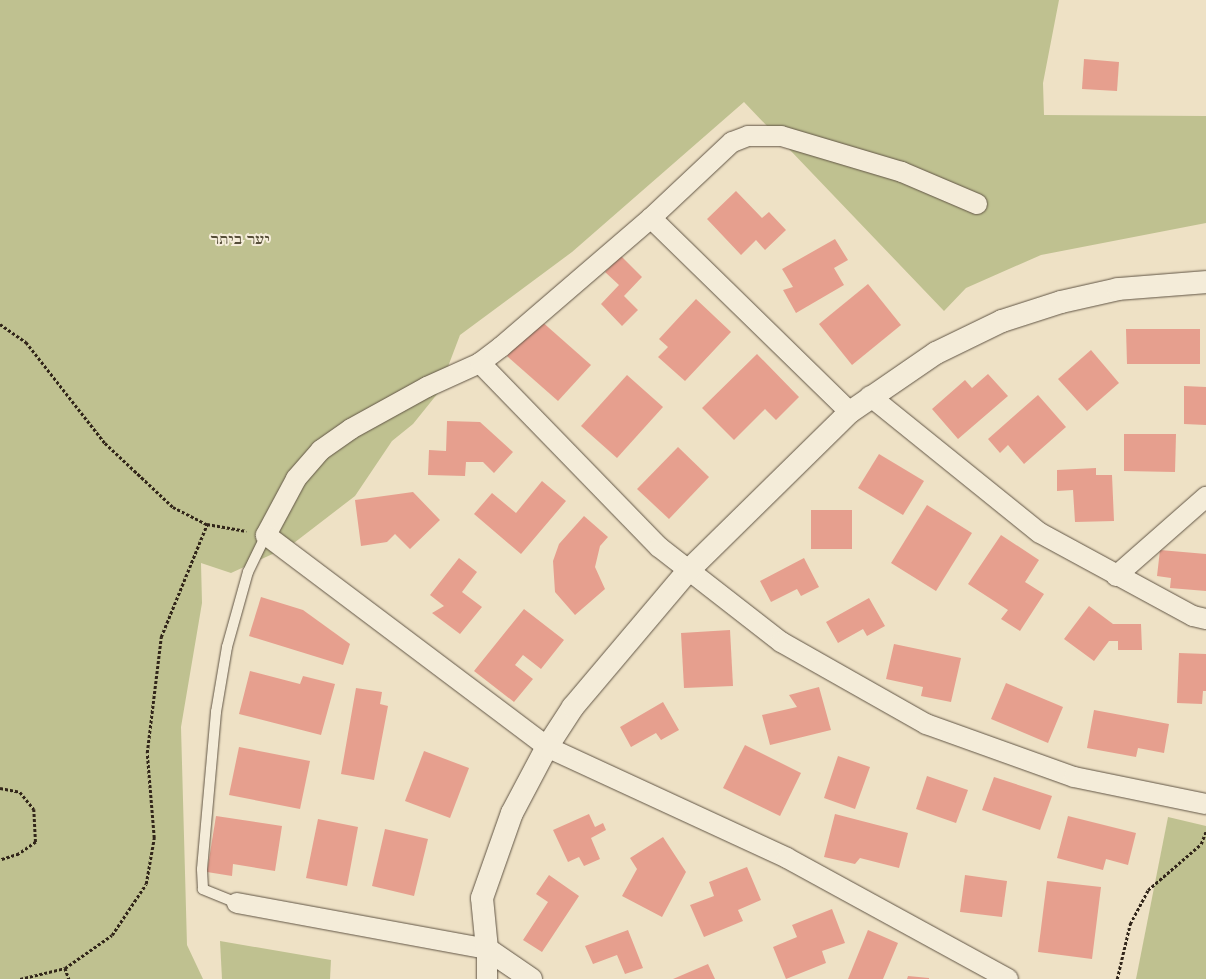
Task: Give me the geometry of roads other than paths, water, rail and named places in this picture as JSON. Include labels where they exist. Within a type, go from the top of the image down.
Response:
[{"type":"street","points":[[977,204],[902,172],[781,136],[765,134],[732,142],[651,218],[480,363],[427,387],[351,429],[321,450],[296,479],[266,535],[547,747],[787,858],[1008,979]]},
{"type":"street","points":[[651,218],[850,412]]},
{"type":"street","points":[[487,979],[487,949],[482,898],[512,813],[547,747],[573,707],[688,572],[850,412],[870,396],[936,353],[1002,321],[1118,289],[1206,282]]},
{"type":"street","points":[[480,363],[659,547],[688,572],[781,642],[926,724],[1074,777],[1206,804]]},
{"type":"street","points":[[870,396],[1040,533],[1116,576],[1193,616],[1206,619]]},
{"type":"street","points":[[1116,576],[1206,497]]},
{"type":"street","points":[[237,903],[487,949],[531,979]]},
{"type":"lane","points":[[237,903],[203,889],[202,869],[216,712],[227,646],[248,572],[266,535]]},
{"type":"park label","name":"יער ביתר","points":[[240,240]]}]
